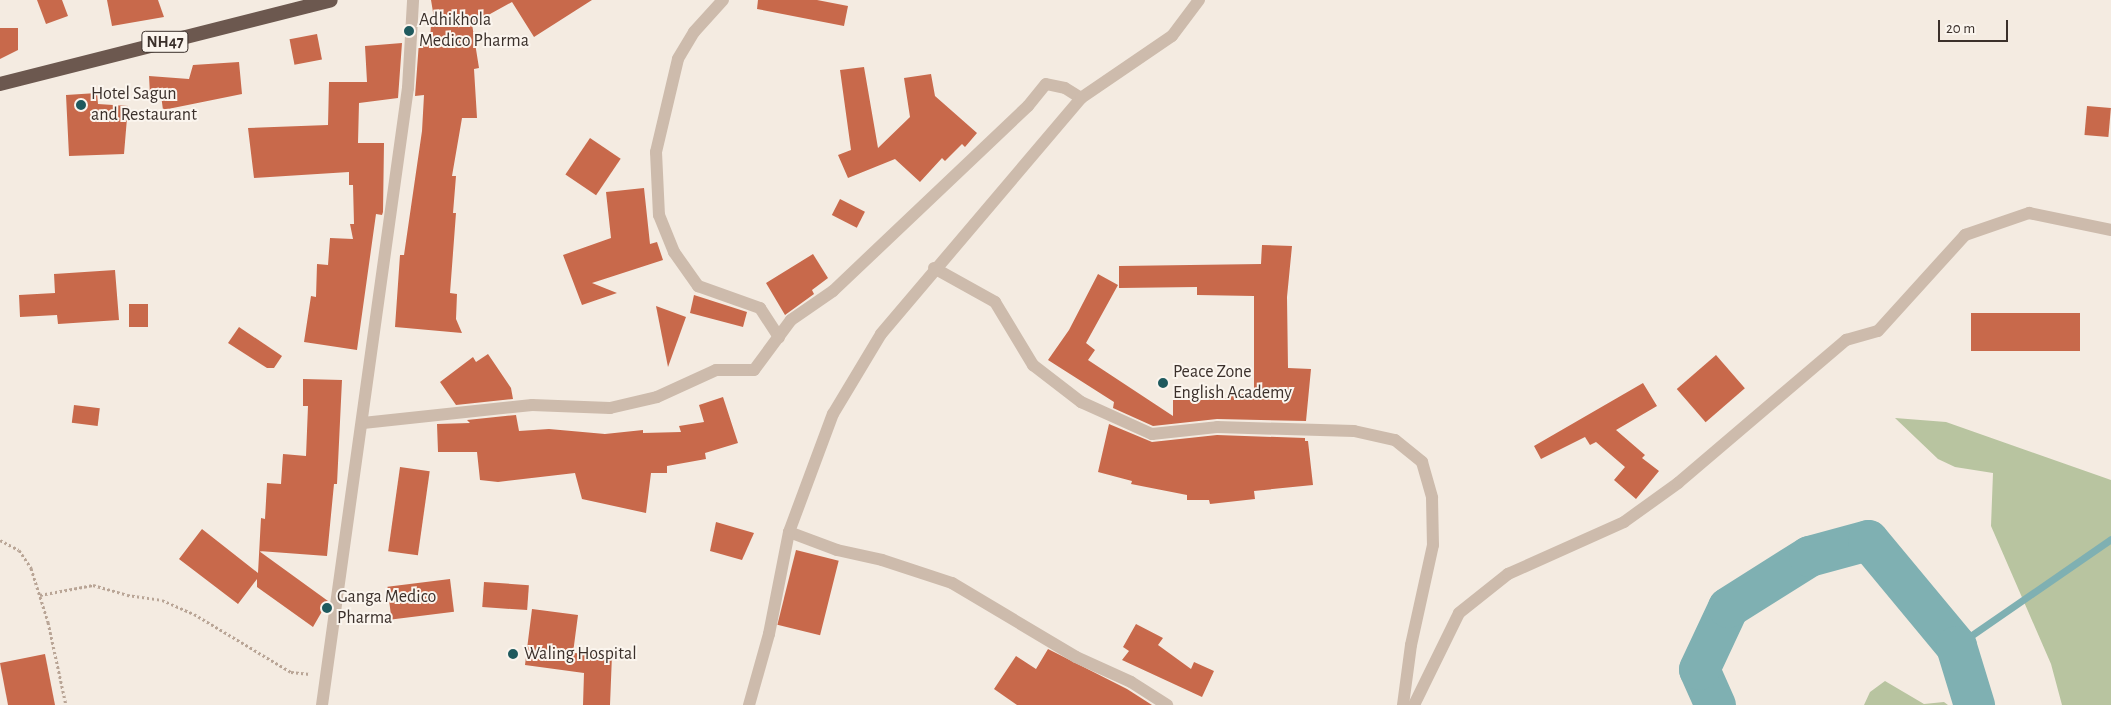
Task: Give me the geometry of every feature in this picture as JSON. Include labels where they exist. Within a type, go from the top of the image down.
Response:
[{"type":"highway","name":"NH47","points":[[0,84],[330,0]]},
{"type":"street","points":[[322,705],[363,423],[408,88],[413,0]]},
{"type":"street","points":[[723,0],[694,32],[678,59],[656,152],[658,215],[674,252],[698,286],[760,308],[778,337]]},
{"type":"street","points":[[749,705],[769,634],[789,532],[833,414],[881,334],[934,268],[984,215],[1043,140],[1081,98],[1172,36],[1198,0]]},
{"type":"street","points":[[363,423],[532,406],[610,408],[657,397],[716,370],[754,370],[791,320],[833,291],[942,188],[1046,84],[1065,88],[1081,98]]},
{"type":"street","points":[[1414,705],[1459,613],[1508,574],[1624,522],[1678,483],[1846,340],[1878,331],[1965,235],[2030,213],[2111,230]]},
{"type":"street","points":[[934,268],[994,302],[1033,365],[1081,402],[1152,434],[1216,427],[1354,431],[1396,440],[1422,462],[1432,498],[1433,545],[1411,644],[1403,705]]},
{"type":"street","points":[[789,532],[837,550],[882,560],[952,583],[1076,657],[1131,682],[1167,705]]},
{"type":"path","points":[[0,540],[19,550],[31,568],[40,595],[66,705]]},
{"type":"path","points":[[40,595],[93,585],[127,595],[162,600],[194,614],[291,672],[327,675]]},
{"type":"green space","points":[[1895,418],[1946,422],[2111,480],[2111,705],[2062,705],[2051,664],[1991,526],[1993,473],[1955,467],[1938,459]]},
{"type":"green space","points":[[1885,681],[1924,704],[1944,702],[1948,705],[1864,705],[1870,692]]},
{"type":"building","points":[[37,0],[62,0],[68,16],[46,24]]},
{"type":"building","points":[[107,0],[158,0],[164,17],[112,26]]},
{"type":"building","points":[[431,0],[592,0],[534,37],[512,2],[472,24],[479,68],[474,69],[477,118],[462,118],[452,176],[456,176],[453,213],[456,213],[450,293],[457,294],[456,319],[462,333],[395,327],[400,255],[404,255],[422,131],[424,95],[415,96],[419,42],[430,41],[431,24],[435,24]]},
{"type":"building","points":[[758,0],[817,0],[848,6],[844,26],[757,9]]},
{"type":"building","points":[[0,28],[18,28],[18,50],[0,59]]},
{"type":"building","points":[[317,34],[322,60],[294,65],[290,39]]},
{"type":"building","points":[[402,43],[398,98],[359,103],[358,143],[384,143],[383,212],[382,215],[376,214],[357,350],[304,342],[311,296],[316,297],[317,264],[328,265],[330,238],[353,239],[350,224],[354,224],[353,185],[349,185],[349,172],[254,178],[248,128],[328,125],[329,82],[367,82],[365,46]]},
{"type":"building","points":[[239,62],[242,94],[163,110],[161,95],[150,95],[149,76],[189,79],[193,65]]},
{"type":"building","points":[[864,67],[878,148],[910,117],[904,78],[931,74],[935,96],[977,133],[965,147],[962,144],[945,161],[942,158],[920,182],[895,159],[848,178],[838,155],[851,150],[840,70]]},
{"type":"building","points":[[97,93],[98,104],[128,106],[124,154],[69,156],[66,95]]},
{"type":"building","points":[[2087,106],[2111,108],[2108,137],[2084,135]]},
{"type":"building","points":[[590,138],[621,159],[596,195],[565,174]]},
{"type":"building","points":[[644,188],[650,244],[657,242],[663,260],[592,283],[617,293],[582,305],[563,255],[611,238],[606,192]]},
{"type":"building","points":[[840,199],[865,212],[857,228],[832,215]]},
{"type":"building","points":[[1262,245],[1292,246],[1287,297],[1288,368],[1311,369],[1306,421],[1217,419],[1153,426],[1113,408],[1114,402],[1048,360],[1069,330],[1098,274],[1118,285],[1086,343],[1095,350],[1088,360],[1173,416],[1173,397],[1228,398],[1228,394],[1254,394],[1254,296],[1197,295],[1197,287],[1119,288],[1119,266],[1261,264]]},
{"type":"building","points":[[813,254],[828,278],[812,290],[814,294],[785,315],[766,283]]},
{"type":"building","points":[[115,270],[119,320],[58,324],[57,315],[20,317],[19,295],[55,293],[54,274]]},
{"type":"building","points":[[694,295],[747,312],[743,327],[690,313]]},
{"type":"building","points":[[129,304],[148,304],[148,327],[129,327]]},
{"type":"building","points":[[656,306],[686,317],[668,367]]},
{"type":"building","points":[[1971,313],[2080,313],[2080,351],[1971,351]]},
{"type":"building","points":[[239,327],[282,356],[274,368],[267,368],[228,343]]},
{"type":"building","points":[[488,354],[511,388],[513,399],[456,405],[440,382],[473,357],[476,362]]},
{"type":"building","points":[[1716,355],[1745,388],[1706,422],[1677,389]]},
{"type":"building","points":[[303,379],[342,380],[337,484],[334,484],[327,556],[259,551],[261,518],[265,519],[267,483],[281,484],[283,454],[306,456],[308,406],[303,406]]},
{"type":"building","points":[[1643,383],[1657,406],[1616,430],[1645,455],[1642,458],[1659,471],[1636,499],[1614,480],[1625,467],[1596,442],[1590,445],[1585,437],[1541,459],[1534,446]]},
{"type":"building","points":[[723,397],[738,443],[705,453],[706,459],[667,466],[667,473],[651,473],[646,513],[582,499],[575,473],[498,482],[480,480],[477,452],[438,452],[437,424],[470,423],[467,420],[516,415],[519,431],[549,429],[605,434],[643,430],[643,433],[681,432],[679,426],[704,422],[699,405]]},
{"type":"building","points":[[74,405],[100,408],[98,426],[72,423]]},
{"type":"building","points":[[1109,424],[1152,442],[1217,435],[1305,438],[1305,441],[1308,441],[1313,485],[1254,491],[1255,499],[1210,504],[1209,500],[1187,500],[1187,495],[1131,484],[1132,481],[1098,472]]},
{"type":"building","points":[[400,467],[430,471],[418,555],[388,551]]},
{"type":"building","points":[[716,522],[754,533],[742,560],[710,551]]},
{"type":"building","points":[[202,529],[258,573],[259,551],[328,601],[313,627],[257,587],[257,579],[238,604],[179,559]]},
{"type":"building","points":[[796,550],[839,561],[820,635],[777,625]]},
{"type":"building","points":[[450,579],[454,612],[391,619],[387,587]]},
{"type":"building","points":[[484,582],[529,585],[527,610],[482,607]]},
{"type":"building","points":[[532,609],[578,615],[573,653],[612,655],[610,705],[583,705],[584,673],[525,665]]},
{"type":"building","points":[[1136,624],[1163,638],[1158,645],[1191,669],[1194,662],[1214,671],[1202,697],[1122,660],[1129,651],[1123,647]]},
{"type":"building","points":[[1048,649],[1127,689],[1152,705],[1017,705],[994,689],[1016,656],[1036,669]]},
{"type":"building","points":[[45,654],[55,705],[8,705],[0,663]]},
{"type":"waterway","points":[[1956,646],[2111,539]]},
{"type":"waterway","points":[[1715,705],[1699,669],[1728,607],[1809,556],[1868,540],[1956,646],[1974,705]]},
{"type":"place","name":"Adhikhola Medico Pharma","points":[[409,31]]},
{"type":"place","name":"Hotel Sagun and Restaurant","points":[[81,105]]},
{"type":"place","name":"Peace Zone English Academy","points":[[1163,383]]},
{"type":"place","name":"Ganga Medico Pharma","points":[[327,608]]},
{"type":"place","name":"Waling Hospital","points":[[513,654]]}]
